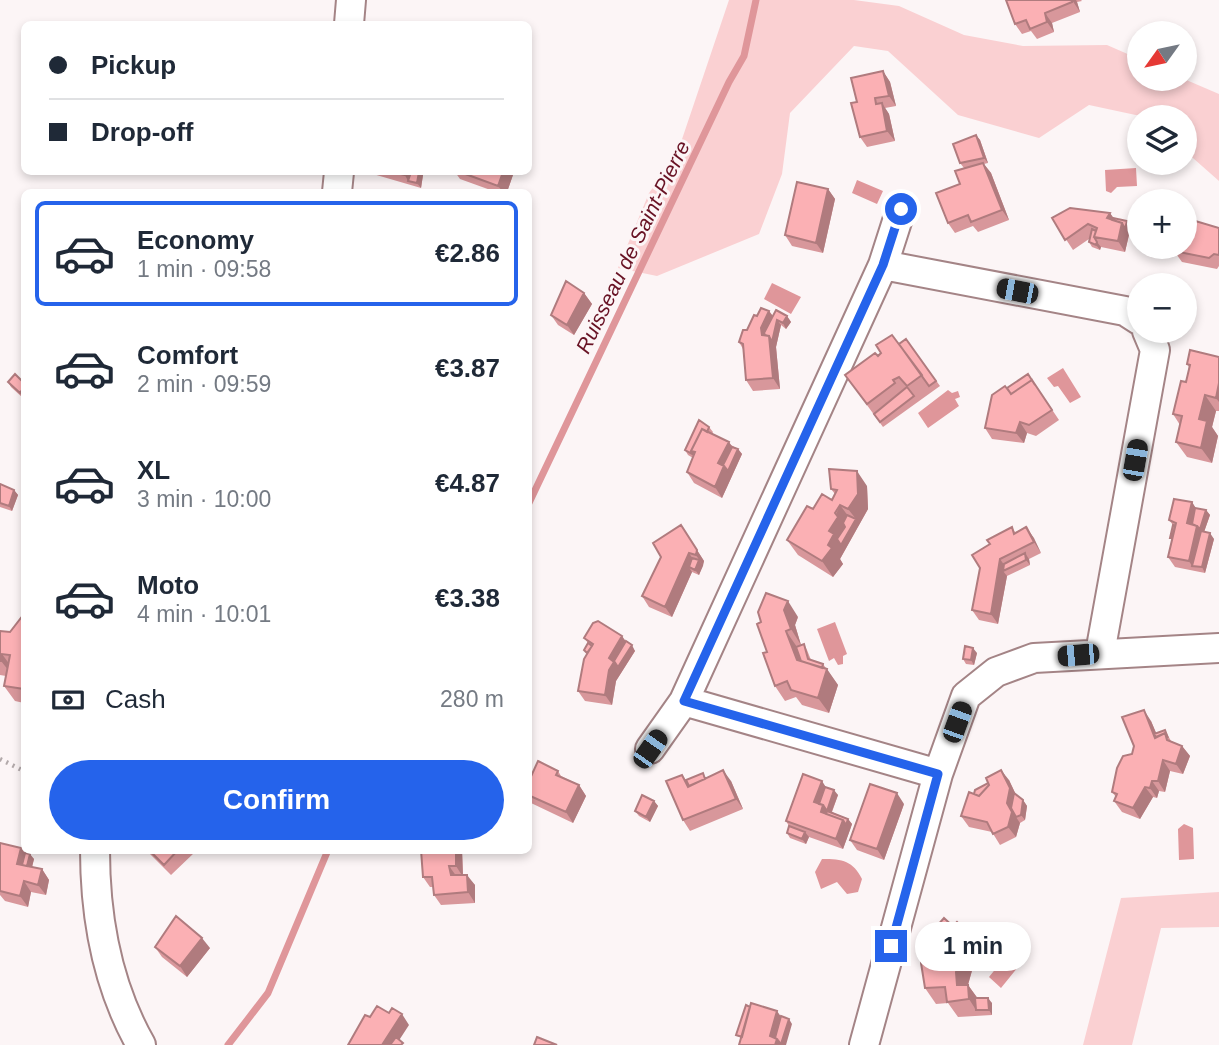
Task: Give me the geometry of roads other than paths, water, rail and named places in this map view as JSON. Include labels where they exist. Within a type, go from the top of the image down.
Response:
[{"type":"street","points":[[349,21],[351,0]]},
{"type":"street","points":[[650,749],[684,701],[883,265],[901,209]]},
{"type":"street","points":[[883,265],[1127,312]]},
{"type":"street","points":[[1100,653],[1154,350],[1151,343]]},
{"type":"street","points":[[864,1045],[938,774],[966,696],[996,672],[1034,658],[1219,648]]},
{"type":"street","points":[[684,701],[938,774]]},
{"type":"street","points":[[95,854],[95,891],[112,980],[127,1019],[141,1045]]},
{"type":"waterway","name":"Ruisseau de Saint-Pierre","points":[[532,497],[729,82],[744,56],[756,0]]},
{"type":"waterway","name":"Ruisseau de Saint-Pierre","points":[[228,1045],[268,993],[326,854]]}]
